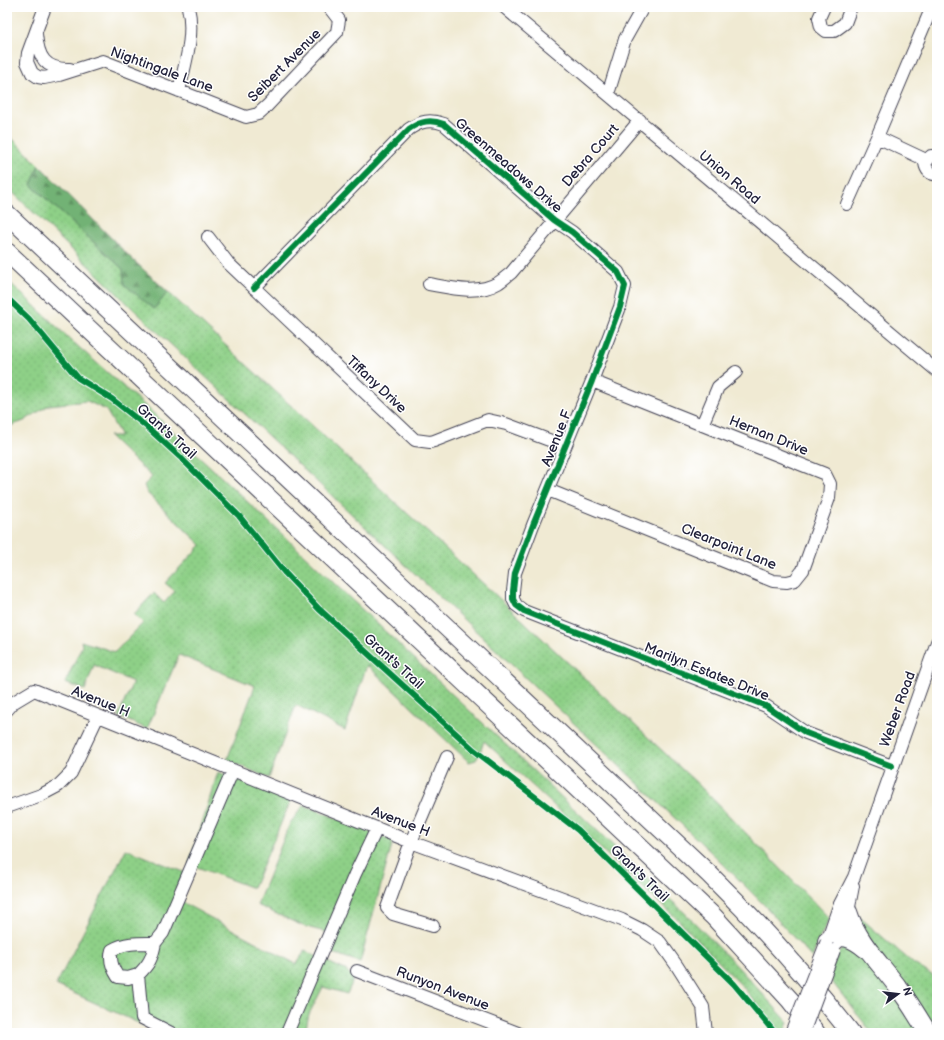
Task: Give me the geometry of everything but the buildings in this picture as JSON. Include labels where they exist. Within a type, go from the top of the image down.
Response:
[{"type":"highway","points":[[7,214],[709,874],[749,913],[787,955],[824,998],[851,1033]]},
{"type":"highway","points":[[7,252],[714,917],[790,1000],[816,1033]]},
{"type":"highway","points":[[848,912],[857,934],[867,949],[899,988],[928,1033]]},
{"type":"highway","points":[[834,942],[854,940],[867,949]]},
{"type":"street","points":[[45,7],[36,33],[37,48],[44,62],[54,68],[78,69]]},
{"type":"street","points":[[178,91],[189,47],[192,27],[188,7]]},
{"type":"street","name":"Seibert Avenue","points":[[246,117],[258,114],[267,106],[337,32],[338,20],[329,7]]},
{"type":"street","name":"Union Road","points":[[504,7],[937,371]]},
{"type":"street","points":[[608,94],[625,39],[643,7]]},
{"type":"street","points":[[824,7],[819,18],[821,27],[826,31],[834,31],[845,24],[851,7]]},
{"type":"street","points":[[847,204],[932,7],[937,9]]},
{"type":"street","name":"Nightingale Lane","points":[[36,33],[28,52],[27,62],[32,73],[38,77],[44,78],[59,76],[103,60],[246,117]]},
{"type":"street","name":"Debra Court","points":[[429,284],[470,290],[498,283],[511,272],[640,120]]},
{"type":"street","name":"Greenmeadows Drive","points":[[254,288],[409,129],[423,122],[431,121],[444,124],[554,220],[572,232],[618,272],[624,286]]},
{"type":"street","points":[[877,137],[932,158]]},
{"type":"street","points":[[932,158],[925,163],[927,169],[931,173],[937,174]]},
{"type":"street","name":"Tiffany Drive","points":[[208,237],[228,263],[415,440],[430,442],[434,441],[488,420],[506,424],[565,446]]},
{"type":"street","name":"Avenue F","points":[[513,599],[515,573],[592,381],[620,307],[624,286]]},
{"type":"street","points":[[702,425],[718,387],[736,372]]},
{"type":"street","name":"Hernan Drive","points":[[592,381],[825,474]]},
{"type":"street","name":"Clearpoint Lane","points":[[548,490],[773,581],[787,582],[795,580],[803,570],[829,498],[830,484],[825,474]]},
{"type":"street","name":"Marilyn Estates Drive","points":[[513,599],[516,605],[524,612],[766,706],[806,734],[892,766]]},
{"type":"street","name":"Weber Road","points":[[803,1033],[834,942],[839,906],[854,877],[937,642]]},
{"type":"street","name":"Avenue H","points":[[7,710],[14,702],[34,690],[411,842],[596,910],[642,930],[660,942],[691,987],[703,1007],[706,1033]]},
{"type":"street","points":[[7,806],[41,795],[58,786],[71,773],[98,716]]},
{"type":"street","points":[[432,926],[393,914],[387,908],[411,842],[447,757]]},
{"type":"street","points":[[155,943],[122,945],[112,950],[110,956],[112,967],[118,977],[128,978],[138,975],[149,964],[155,943],[163,933],[233,770]]},
{"type":"street","points":[[287,1033],[355,874],[377,828]]},
{"type":"street","name":"Weber Road","points":[[791,1033],[848,912],[854,877]]},
{"type":"street","name":"Runyon Avenue","points":[[357,971],[518,1033]]},
{"type":"street","points":[[138,975],[142,1018],[171,1033]]},
{"type":"green space","points":[[7,133],[39,165],[31,185],[123,269],[154,309],[168,292],[700,786],[830,919],[821,935],[812,958],[767,908],[714,855],[130,306],[7,187]]},
{"type":"green space","points":[[39,165],[133,260],[168,292],[154,309],[124,284],[123,269],[31,185]]},
{"type":"green space","points":[[7,280],[72,341],[151,411],[688,916],[738,967],[788,1022],[784,1033],[781,1033],[743,987],[678,920],[484,741],[476,760],[469,762],[367,665],[345,730],[296,705],[269,778],[227,760],[255,686],[179,655],[147,729],[118,716],[133,682],[94,665],[85,690],[65,683],[82,646],[81,641],[115,652],[143,623],[134,614],[154,593],[164,603],[175,591],[165,583],[201,545],[147,493],[144,485],[152,477],[109,436],[121,436],[106,410],[87,401],[49,405],[24,421],[10,426],[7,430]]},
{"type":"green space","points":[[218,772],[291,800],[253,888],[189,864]]},
{"type":"green space","points":[[304,805],[393,841],[360,962],[329,952],[329,933],[303,926],[257,905],[290,823]]},
{"type":"green space","points":[[126,849],[184,872],[174,898],[296,964],[305,951],[347,971],[354,978],[347,994],[323,987],[309,1014],[305,1033],[160,1033],[56,985]]},
{"type":"green space","points":[[856,914],[914,964],[937,978],[937,1033],[934,1033],[877,952]]},
{"type":"green space","points":[[847,945],[858,948],[921,1033],[872,1033],[829,978],[840,951]]},
{"type":"cycle path","points":[[254,288],[409,129],[418,124],[430,121],[444,124],[554,220],[572,232],[618,272],[625,286],[620,307],[592,381],[515,573],[513,599],[516,605],[524,611],[766,706],[806,733],[892,766]]},
{"type":"cycle path","name":"Grant's Trail","points":[[7,298],[29,319],[78,378],[112,399],[147,427],[180,457],[239,516],[285,573],[319,609],[474,750],[578,830],[734,984],[775,1033]]}]
